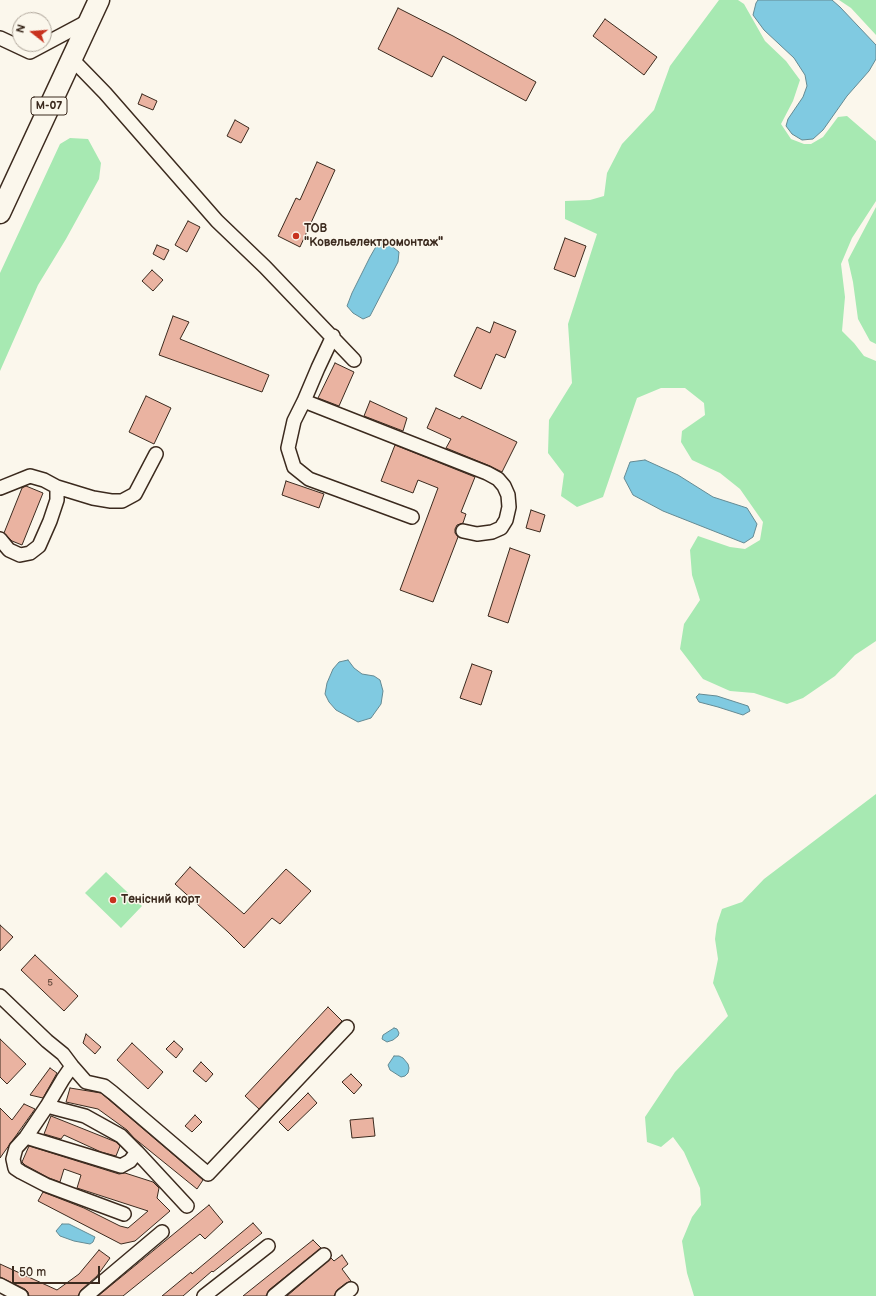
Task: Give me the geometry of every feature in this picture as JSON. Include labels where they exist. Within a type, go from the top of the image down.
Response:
[{"type":"highway","name":"М-07","points":[[0,213],[99,0]]},
{"type":"lane","points":[[0,38],[30,52],[90,20]]},
{"type":"lane","points":[[71,58],[105,93],[217,222],[266,267],[333,336],[354,360]]},
{"type":"lane","points":[[333,336],[294,421],[288,448],[294,468],[309,479],[412,517]]},
{"type":"lane","points":[[304,400],[487,473],[498,479],[504,486],[508,495],[509,507],[506,520],[501,528],[492,532],[477,534],[463,531]]},
{"type":"lane","points":[[0,488],[30,476],[44,480],[57,487],[93,498],[122,501],[135,494],[156,454]]},
{"type":"lane","points":[[0,539],[9,550],[20,555],[30,553],[39,546],[57,500],[57,487]]},
{"type":"lane","points":[[0,996],[47,1041],[63,1054],[86,1082],[104,1086],[113,1092],[208,1174],[347,1027]]},
{"type":"lane","points":[[72,1066],[26,1137],[16,1148],[13,1159],[15,1168],[46,1185],[124,1214]]},
{"type":"lane","points":[[47,1106],[85,1116],[121,1136],[187,1206]]},
{"type":"lane","points":[[26,1137],[121,1166],[130,1161],[137,1152]]},
{"type":"lane","points":[[86,1296],[162,1232]]},
{"type":"lane","points":[[204,1296],[268,1246]]},
{"type":"lane","points":[[274,1296],[324,1255]]},
{"type":"lane","points":[[0,1285],[21,1296]]},
{"type":"green space","points":[[719,0],[738,0],[744,4],[765,41],[786,61],[800,80],[793,101],[781,124],[791,139],[804,144],[811,144],[823,137],[838,117],[847,116],[876,141],[876,201],[852,238],[841,264],[845,297],[842,331],[864,356],[876,361],[876,641],[855,655],[835,676],[803,698],[787,704],[754,693],[730,691],[703,679],[680,649],[684,624],[700,600],[692,575],[690,550],[698,536],[730,547],[745,549],[760,540],[763,522],[740,489],[720,473],[692,460],[681,442],[682,431],[705,415],[704,403],[685,388],[661,388],[637,398],[603,497],[577,507],[561,496],[564,474],[548,453],[549,420],[572,383],[568,324],[597,234],[565,219],[565,201],[590,200],[604,196],[607,173],[622,144],[654,110],[670,66]]},
{"type":"green space","points":[[839,0],[876,0],[876,35],[851,8]]},
{"type":"green space","points":[[70,138],[88,139],[101,163],[99,179],[66,239],[38,285],[0,371],[0,273],[60,144]]},
{"type":"green space","points":[[876,207],[876,344],[870,341],[858,319],[853,282],[848,260]]},
{"type":"green space","points":[[876,794],[876,1296],[694,1296],[687,1273],[682,1241],[692,1217],[701,1205],[700,1188],[684,1152],[673,1137],[661,1147],[647,1142],[645,1117],[675,1072],[728,1016],[713,983],[718,959],[715,939],[717,924],[722,909],[742,902],[764,879]]},
{"type":"green space","name":"Тенісний корт","points":[[106,872],[142,906],[121,928],[85,893]]},
{"type":"water","points":[[758,0],[832,0],[876,45],[876,59],[869,71],[847,96],[823,130],[813,139],[802,140],[792,134],[786,126],[788,119],[803,97],[807,86],[805,75],[794,58],[764,30],[753,15]]},
{"type":"water","points":[[384,240],[399,252],[398,262],[370,316],[363,319],[353,313],[347,306],[370,257],[378,243]]},
{"type":"water","points":[[645,460],[678,475],[713,497],[747,508],[757,524],[753,537],[744,543],[663,511],[633,495],[624,478],[630,462]]},
{"type":"water","points":[[348,660],[354,668],[362,674],[374,676],[380,680],[383,691],[381,704],[371,718],[358,722],[336,710],[329,702],[325,694],[327,683],[333,669],[339,662]]},
{"type":"water","points":[[699,694],[717,696],[748,706],[750,711],[743,715],[699,702],[696,697]]},
{"type":"water","points":[[394,1028],[397,1029],[399,1033],[398,1036],[387,1042],[382,1039],[383,1035]]},
{"type":"water","points":[[394,1056],[403,1058],[408,1064],[408,1073],[405,1076],[401,1077],[390,1070],[388,1065]]},
{"type":"water","points":[[62,1224],[69,1224],[95,1237],[93,1242],[90,1244],[74,1241],[60,1236],[56,1231]]},
{"type":"building","points":[[398,8],[453,36],[536,82],[526,101],[443,56],[432,77],[378,49]]},
{"type":"building","points":[[605,19],[657,57],[644,75],[593,36]]},
{"type":"building","points":[[142,94],[157,101],[153,110],[138,104]]},
{"type":"building","points":[[235,120],[249,128],[241,143],[227,136]]},
{"type":"building","points":[[317,162],[335,170],[300,247],[278,236],[296,198],[300,200]]},
{"type":"building","points":[[188,221],[200,227],[187,252],[175,245]]},
{"type":"building","points":[[565,238],[586,246],[575,277],[554,269]]},
{"type":"building","points":[[157,245],[169,250],[164,260],[153,254]]},
{"type":"building","points":[[152,270],[163,280],[153,291],[142,281]]},
{"type":"building","points":[[173,316],[189,322],[180,339],[269,375],[262,392],[159,355]]},
{"type":"building","points":[[494,322],[516,331],[505,358],[496,354],[481,389],[454,376],[477,327],[490,333]]},
{"type":"building","points":[[335,363],[354,372],[339,406],[318,398]]},
{"type":"building","points":[[146,396],[171,408],[154,444],[129,432]]},
{"type":"building","points":[[370,401],[407,418],[403,431],[364,416]]},
{"type":"building","points":[[436,408],[460,419],[462,416],[517,442],[502,472],[446,448],[451,439],[427,428]]},
{"type":"building","points":[[395,445],[475,477],[461,512],[466,514],[463,523],[457,525],[455,529],[455,533],[458,537],[433,602],[400,590],[438,488],[418,480],[413,493],[381,481]]},
{"type":"building","points":[[286,481],[324,494],[319,508],[282,495]]},
{"type":"building","points":[[26,486],[43,493],[22,545],[12,541],[4,533],[22,488]]},
{"type":"building","points":[[531,510],[545,515],[540,532],[526,528]]},
{"type":"building","points":[[510,548],[530,555],[508,623],[488,616]]},
{"type":"building","points":[[472,664],[492,671],[481,705],[460,698]]},
{"type":"building","points":[[190,867],[244,914],[286,869],[311,891],[280,924],[272,918],[244,948],[175,884]]},
{"type":"building","points":[[0,925],[13,937],[0,951]]},
{"type":"building","points":[[35,955],[78,996],[64,1011],[21,970]]},
{"type":"building","points":[[328,1007],[342,1021],[259,1109],[245,1096]]},
{"type":"building","points":[[86,1034],[101,1047],[95,1054],[83,1043]]},
{"type":"building","points":[[0,1039],[26,1064],[7,1084],[0,1077]]},
{"type":"building","points":[[174,1041],[183,1049],[176,1058],[166,1049]]},
{"type":"building","points":[[132,1043],[163,1072],[148,1089],[117,1060]]},
{"type":"building","points":[[201,1062],[213,1074],[206,1082],[193,1071]]},
{"type":"building","points":[[50,1068],[57,1073],[43,1098],[30,1095]]},
{"type":"building","points":[[351,1074],[362,1085],[354,1094],[342,1082]]},
{"type":"building","points":[[70,1088],[101,1093],[203,1180],[197,1189],[134,1138],[127,1130],[98,1109],[66,1102]]},
{"type":"building","points":[[308,1093],[317,1103],[288,1131],[279,1122]]},
{"type":"building","points":[[24,1104],[35,1109],[0,1158],[0,1108],[12,1120]]},
{"type":"building","points":[[195,1115],[202,1122],[192,1132],[185,1126]]},
{"type":"building","points":[[51,1116],[116,1142],[120,1146],[116,1156],[101,1152],[64,1135],[61,1139],[44,1134]]},
{"type":"building","points":[[373,1118],[375,1136],[352,1138],[350,1120]]},
{"type":"building","points":[[29,1146],[119,1174],[125,1173],[153,1182],[159,1188],[157,1198],[170,1211],[135,1241],[121,1244],[38,1201],[43,1192],[84,1208],[120,1226],[128,1228],[148,1211],[77,1188],[81,1175],[64,1169],[60,1182],[49,1178],[25,1165],[22,1162]]},
{"type":"building","points":[[209,1205],[223,1222],[205,1239],[200,1234],[123,1296],[98,1296]]},
{"type":"building","points":[[253,1223],[262,1233],[213,1272],[212,1271],[183,1296],[162,1296],[191,1272],[192,1274]]},
{"type":"building","points":[[313,1240],[321,1248],[269,1290],[266,1296],[243,1296]]},
{"type":"building","points":[[99,1250],[110,1258],[97,1276],[81,1290],[78,1296],[29,1296],[25,1289],[0,1277],[0,1264],[57,1290],[79,1274]]},
{"type":"building","points":[[342,1255],[348,1264],[342,1269],[351,1281],[337,1290],[334,1296],[287,1296],[331,1258],[334,1261]]},
{"type":"place","name":"ТОВ \"Ковельелектромонтаж\"","points":[[296,236]]},
{"type":"place","name":"Тенісний корт","points":[[113,900]]}]
